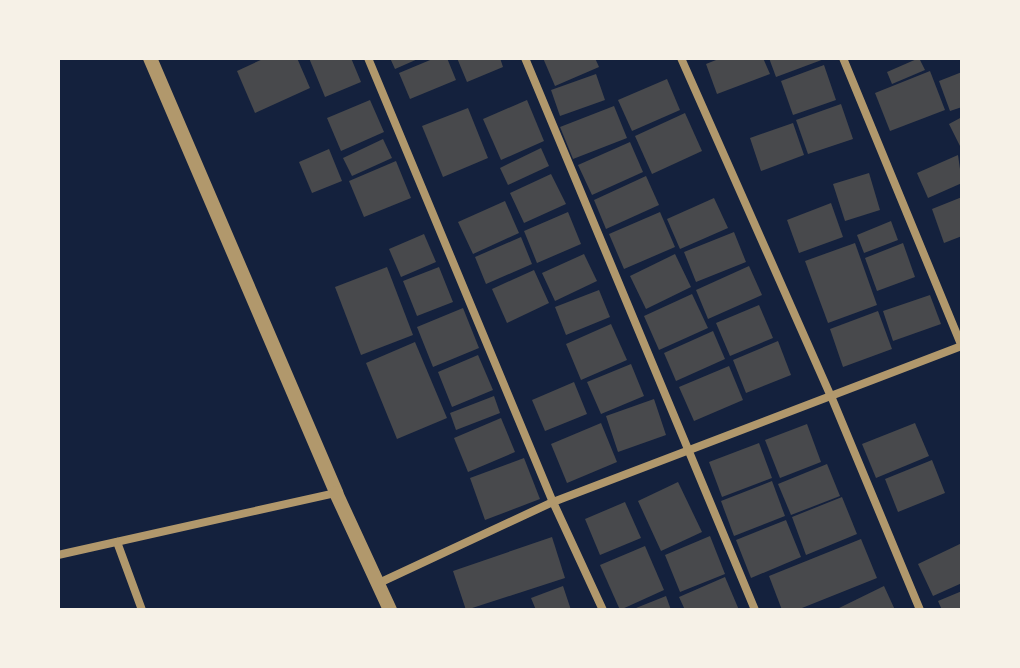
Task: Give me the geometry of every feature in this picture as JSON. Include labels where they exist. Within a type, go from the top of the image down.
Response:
[{"type":"street","points":[[150,58],[336,493],[390,610]]},
{"type":"street","points":[[368,58],[553,502],[603,610]]},
{"type":"street","points":[[525,58],[755,610]]},
{"type":"street","points":[[681,58],[831,396],[920,610]]},
{"type":"street","points":[[379,583],[553,502],[962,346],[843,58]]},
{"type":"street","points":[[58,555],[336,493]]},
{"type":"street","points":[[117,542],[142,610]]},
{"type":"building","points":[[265,58],[297,58],[310,88],[255,113],[237,71]]},
{"type":"building","points":[[309,58],[351,58],[361,82],[325,97]]},
{"type":"building","points":[[390,58],[420,58],[395,69]]},
{"type":"building","points":[[435,58],[447,58],[456,80],[410,99],[399,73]]},
{"type":"building","points":[[457,58],[500,58],[503,67],[467,82]]},
{"type":"building","points":[[543,58],[595,58],[599,67],[555,86]]},
{"type":"building","points":[[721,58],[763,58],[770,74],[717,94],[706,64]]},
{"type":"building","points":[[769,58],[827,58],[776,77]]},
{"type":"building","points":[[919,58],[925,70],[892,84],[887,72]]},
{"type":"building","points":[[824,65],[836,100],[793,115],[781,81]]},
{"type":"building","points":[[930,71],[945,110],[890,131],[875,93]]},
{"type":"building","points":[[962,72],[962,107],[950,111],[939,81]]},
{"type":"building","points":[[596,74],[605,100],[560,116],[551,90]]},
{"type":"building","points":[[667,79],[680,110],[632,131],[618,100]]},
{"type":"building","points":[[370,100],[384,132],[341,151],[327,118]]},
{"type":"building","points":[[527,100],[544,141],[501,160],[483,119]]},
{"type":"building","points":[[841,104],[853,139],[808,154],[796,120]]},
{"type":"building","points":[[614,106],[627,138],[573,159],[560,127]]},
{"type":"building","points":[[468,108],[488,158],[443,177],[422,126]]},
{"type":"building","points":[[685,113],[702,151],[652,174],[635,136]]},
{"type":"building","points":[[962,117],[962,150],[949,124]]},
{"type":"building","points":[[793,123],[804,155],[761,171],[750,138]]},
{"type":"building","points":[[383,139],[392,158],[352,176],[343,158]]},
{"type":"building","points":[[630,142],[643,172],[592,195],[578,165]]},
{"type":"building","points":[[541,148],[549,166],[508,185],[500,168]]},
{"type":"building","points":[[329,149],[342,181],[312,193],[299,162]]},
{"type":"building","points":[[958,155],[962,183],[928,198],[917,173]]},
{"type":"building","points":[[396,161],[411,198],[364,217],[349,181]]},
{"type":"building","points":[[869,173],[880,210],[845,221],[833,184]]},
{"type":"building","points":[[551,174],[566,204],[524,223],[510,193]]},
{"type":"building","points":[[646,176],[659,205],[606,229],[594,200]]},
{"type":"building","points":[[962,197],[962,236],[944,243],[932,209]]},
{"type":"building","points":[[714,198],[728,228],[680,249],[667,219]]},
{"type":"building","points":[[505,201],[519,233],[473,254],[458,222]]},
{"type":"building","points":[[831,203],[843,237],[799,253],[787,220]]},
{"type":"building","points":[[568,212],[581,244],[537,263],[524,231]]},
{"type":"building","points":[[660,212],[675,247],[624,269],[609,234]]},
{"type":"building","points":[[891,221],[898,240],[864,253],[857,235]]},
{"type":"building","points":[[734,232],[746,262],[696,282],[684,252]]},
{"type":"building","points":[[424,234],[436,262],[401,277],[389,249]]},
{"type":"building","points":[[521,237],[532,264],[486,284],[475,257]]},
{"type":"building","points":[[855,243],[877,305],[828,323],[805,261]]},
{"type":"building","points":[[903,243],[915,277],[877,291],[865,258]]},
{"type":"building","points":[[584,254],[597,281],[555,301],[542,273]]},
{"type":"building","points":[[675,254],[691,287],[646,309],[630,276]]},
{"type":"building","points":[[749,266],[762,295],[708,319],[696,290]]},
{"type":"building","points":[[387,267],[413,335],[361,355],[335,287]]},
{"type":"building","points":[[439,267],[453,302],[417,316],[403,281]]},
{"type":"building","points":[[534,270],[549,303],[507,323],[492,289]]},
{"type":"building","points":[[599,290],[610,317],[566,335],[555,307]]},
{"type":"building","points":[[692,294],[708,328],[659,350],[644,316]]},
{"type":"building","points":[[930,295],[941,324],[893,341],[883,311]]},
{"type":"building","points":[[759,305],[773,338],[730,356],[716,323]]},
{"type":"building","points":[[463,308],[479,348],[433,367],[417,327]]},
{"type":"building","points":[[878,311],[892,349],[843,367],[830,329]]},
{"type":"building","points":[[611,324],[627,360],[581,380],[566,344]]},
{"type":"building","points":[[713,331],[725,359],[676,381],[664,353]]},
{"type":"building","points":[[778,341],[791,375],[746,393],[733,360]]},
{"type":"building","points":[[415,342],[447,418],[397,439],[366,363]]},
{"type":"building","points":[[478,355],[493,390],[452,407],[438,372]]},
{"type":"building","points":[[631,364],[644,396],[601,414],[587,382]]},
{"type":"building","points":[[729,366],[743,400],[694,421],[679,387]]},
{"type":"building","points":[[574,382],[587,414],[545,431],[532,400]]},
{"type":"building","points":[[494,396],[500,413],[456,430],[450,413]]},
{"type":"building","points":[[654,399],[666,435],[618,452],[606,416]]},
{"type":"building","points":[[501,418],[515,452],[468,472],[454,438]]},
{"type":"building","points":[[601,423],[617,462],[567,483],[551,444]]},
{"type":"building","points":[[915,423],[929,456],[876,478],[862,444]]},
{"type":"building","points":[[807,424],[821,462],[780,478],[765,440]]},
{"type":"building","points":[[759,443],[772,478],[722,497],[709,462]]},
{"type":"building","points":[[524,458],[540,499],[485,520],[470,478]]},
{"type":"building","points":[[932,460],[945,493],[898,512],[885,479]]},
{"type":"building","points":[[827,464],[840,496],[791,515],[778,484]]},
{"type":"building","points":[[772,481],[785,516],[734,536],[721,501]]},
{"type":"building","points":[[678,482],[702,532],[661,551],[638,501]]},
{"type":"building","points":[[842,497],[857,534],[806,555],[792,517]]},
{"type":"building","points":[[625,502],[641,538],[600,555],[585,519]]},
{"type":"building","points":[[786,520],[801,557],[751,578],[736,540]]},
{"type":"building","points":[[710,536],[725,574],[680,592],[665,555]]},
{"type":"building","points":[[552,537],[565,578],[466,610],[453,571]]},
{"type":"building","points":[[861,539],[877,578],[797,610],[782,610],[769,576]]},
{"type":"building","points":[[962,543],[962,583],[933,596],[918,564]]},
{"type":"building","points":[[645,546],[664,590],[620,610],[600,565]]},
{"type":"building","points":[[725,577],[739,610],[685,610],[679,597]]},
{"type":"building","points":[[563,586],[571,610],[536,610],[531,598]]},
{"type":"building","points":[[884,586],[895,610],[835,610]]},
{"type":"building","points":[[962,591],[962,610],[942,610],[938,601]]},
{"type":"building","points":[[666,596],[671,610],[631,610]]}]
